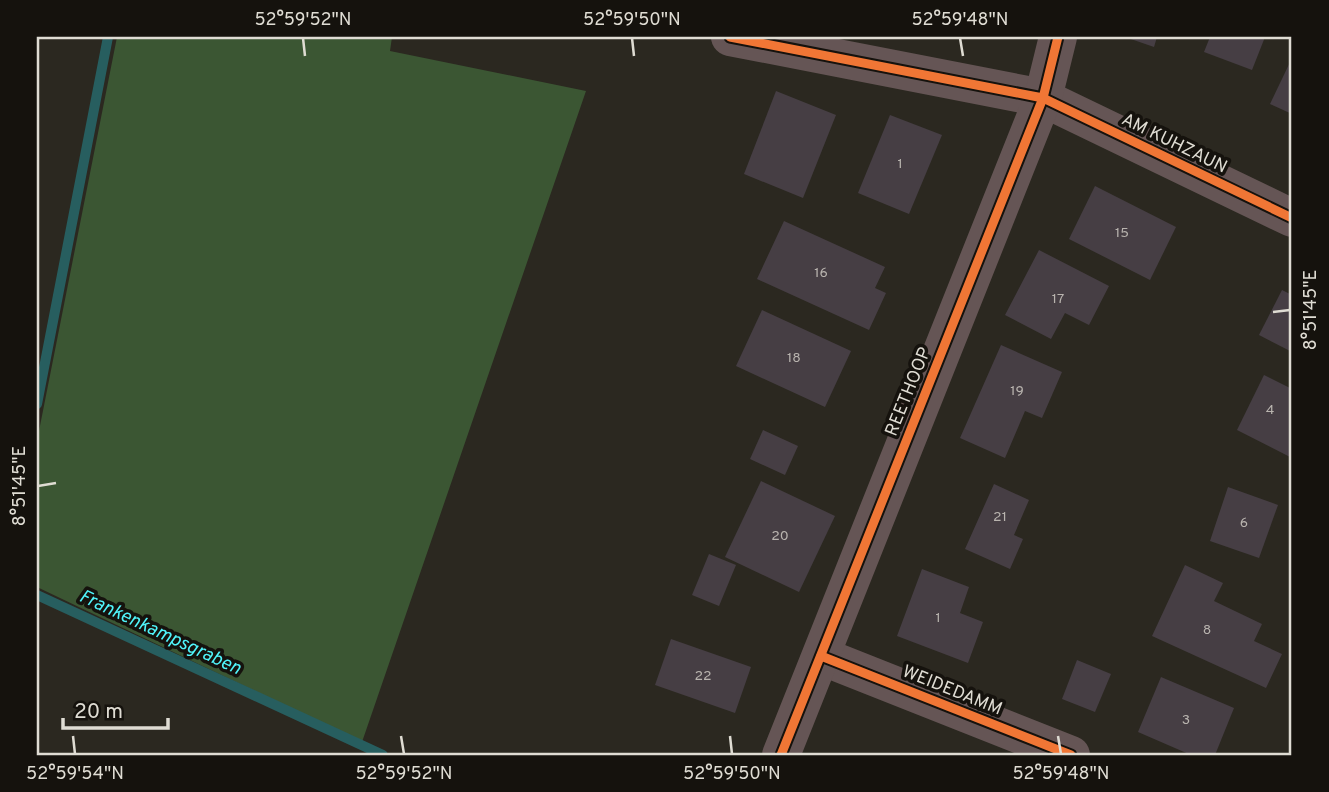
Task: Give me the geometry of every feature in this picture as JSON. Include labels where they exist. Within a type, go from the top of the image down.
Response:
[{"type":"street","name":"AM KUHZAUN","points":[[730,37],[1043,98],[1292,218]]},
{"type":"street","name":"REETHOOP","points":[[781,755],[1043,98],[1058,37]]},
{"type":"street","name":"WEIDEDAMM","points":[[821,656],[1071,755]]},
{"type":"green space","points":[[117,37],[392,37],[390,51],[586,91],[362,742],[37,587],[37,441]]},
{"type":"building","points":[[1125,37],[1157,37],[1154,47]]},
{"type":"building","points":[[1210,37],[1265,37],[1252,70],[1204,52]]},
{"type":"building","points":[[1292,58],[1292,114],[1270,104]]},
{"type":"building","points":[[776,91],[836,115],[803,198],[744,174]]},
{"type":"building","points":[[890,115],[942,135],[909,214],[858,193]]},
{"type":"building","points":[[1095,186],[1176,227],[1150,280],[1069,239]]},
{"type":"building","points":[[784,221],[885,267],[875,288],[886,293],[869,330],[757,279]]},
{"type":"building","points":[[1039,250],[1109,286],[1089,325],[1065,313],[1051,339],[1005,315]]},
{"type":"building","points":[[1282,290],[1292,295],[1292,352],[1259,335]]},
{"type":"building","points":[[762,310],[851,351],[825,407],[736,366]]},
{"type":"building","points":[[1001,345],[1062,372],[1042,418],[1025,411],[1005,458],[960,438]]},
{"type":"building","points":[[1264,375],[1292,389],[1292,458],[1237,430]]},
{"type":"building","points":[[763,430],[798,446],[785,475],[750,459]]},
{"type":"building","points":[[761,481],[835,516],[799,592],[725,557]]},
{"type":"building","points":[[994,484],[1029,500],[1014,535],[1023,539],[1010,569],[965,549]]},
{"type":"building","points":[[1228,487],[1278,505],[1259,558],[1210,541]]},
{"type":"building","points":[[709,554],[736,565],[719,606],[692,595]]},
{"type":"building","points":[[1185,565],[1223,583],[1214,601],[1262,624],[1254,641],[1282,654],[1266,688],[1152,636]]},
{"type":"building","points":[[922,569],[969,587],[960,613],[983,622],[968,663],[897,636]]},
{"type":"building","points":[[671,639],[751,667],[735,713],[655,685]]},
{"type":"building","points":[[1077,660],[1111,674],[1095,712],[1062,699]]},
{"type":"building","points":[[1161,677],[1234,708],[1215,755],[1191,755],[1138,732]]},
{"type":"waterway","name":"Frankenkampsgraben","points":[[37,404],[108,37]]},
{"type":"waterway","name":"Frankenkampsgraben","points":[[37,595],[383,755]]},
{"type":"cycle path","points":[[730,37],[1043,98],[1292,218]]},
{"type":"cycle path","points":[[781,755],[1043,98],[1058,37]]},
{"type":"cycle path","points":[[821,656],[1071,755]]}]
